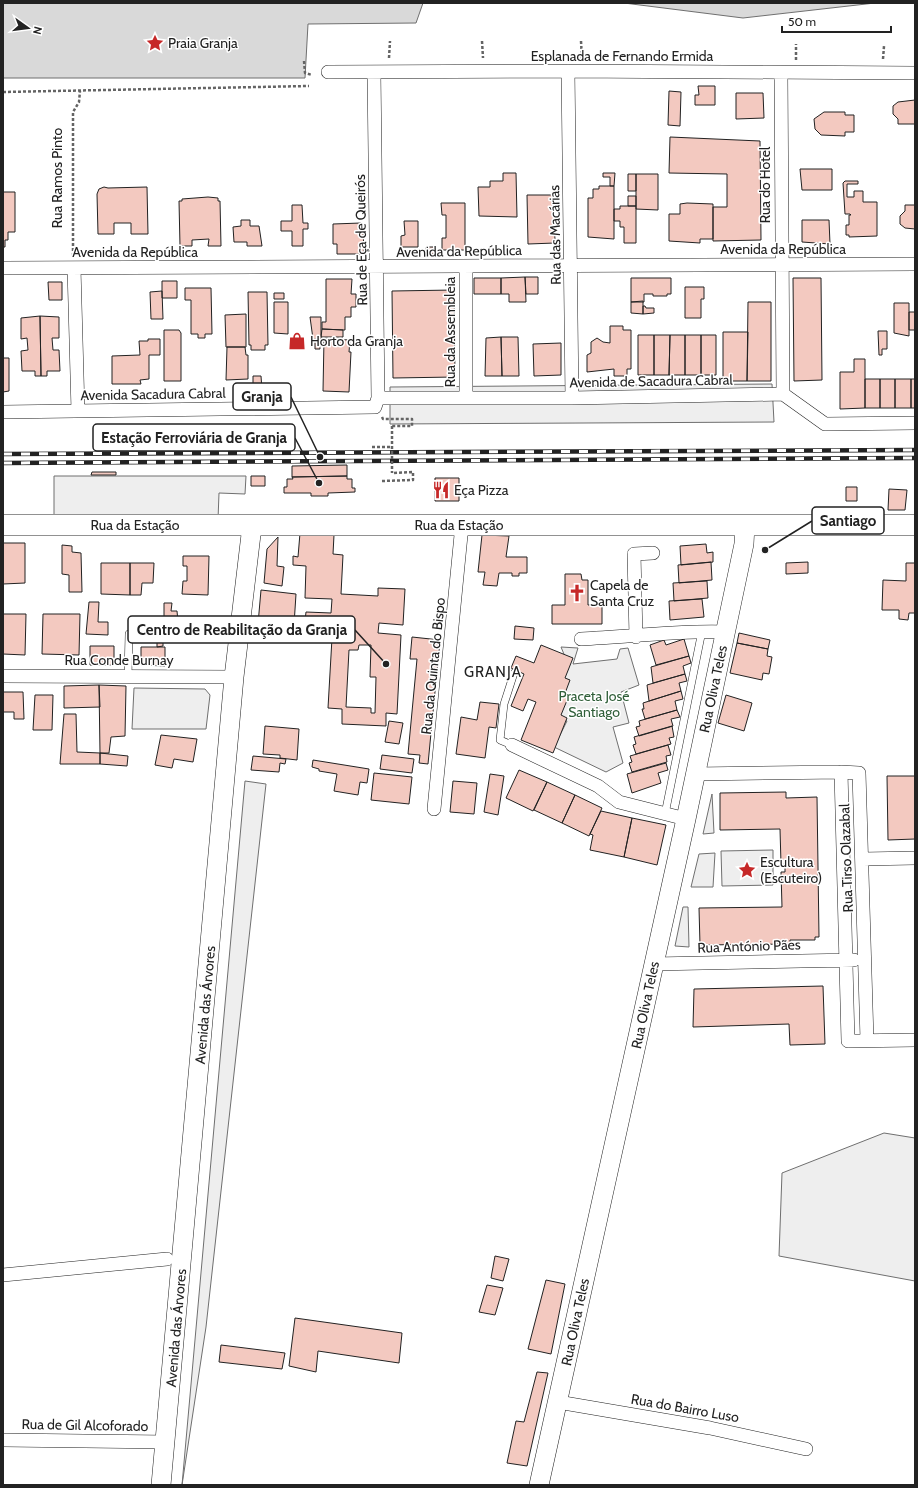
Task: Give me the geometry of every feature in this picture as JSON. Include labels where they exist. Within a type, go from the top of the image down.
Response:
[{"type":"main road","name":"Rua da Estação","points":[[3,525],[915,525]]},
{"type":"main road","name":"Rua Oliva Teles","points":[[540,1485],[726,632],[744,544],[745,525]]},
{"type":"main road","name":"Avenida das Árvores","points":[[161,1485],[234,678],[252,526]]},
{"type":"street","name":"Esplanada de Fernando Ermida","points":[[328,72],[568,71],[915,73]]},
{"type":"street","name":"Rua das Macárias","points":[[568,71],[572,266],[572,398]]},
{"type":"street","name":"Rua de Eça de Queirós","points":[[374,73],[378,268],[377,403]]},
{"type":"street","name":"Rua do Hotel","points":[[782,73],[781,265],[783,394]]},
{"type":"street","name":"Avenida da República","points":[[3,268],[378,268],[915,264]]},
{"type":"street","name":"Rua da Assembleia","points":[[466,267],[466,398]]},
{"type":"street","points":[[74,268],[78,411]]},
{"type":"street","points":[[783,394],[825,424],[915,423]]},
{"type":"street","name":"Avenida de Sacadura Cabral","points":[[377,403],[466,398],[572,398],[783,394]]},
{"type":"street","name":"Avenida Sacadura Cabral","points":[[3,412],[377,403]]},
{"type":"street","name":"Rua da Quinta do Bispo","points":[[434,809],[462,525]]},
{"type":"street","points":[[636,637],[634,554],[653,553]]},
{"type":"street","points":[[582,639],[636,637],[702,631],[726,632]]},
{"type":"street","name":"Rua Conde Burnay","points":[[3,676],[234,678]]},
{"type":"street","points":[[512,745],[598,786],[619,802],[686,819]]},
{"type":"street","name":"Rua Tirso Olazabal","points":[[695,774],[841,772],[859,773],[863,859],[864,960],[867,1040],[848,1041],[841,772]]},
{"type":"street","points":[[863,859],[915,858]]},
{"type":"street","points":[[846,960],[864,960]]},
{"type":"street","name":"Rua António Pães","points":[[654,964],[846,960]]},
{"type":"street","points":[[867,1040],[915,1040]]},
{"type":"street","points":[[3,1275],[167,1259]]},
{"type":"street","name":"Rua do Bairro Luso","points":[[558,1402],[710,1428],[806,1450]]},
{"type":"street","name":"Rua de Gil Alcoforado","points":[[3,1440],[166,1442]]},
{"type":"lane","points":[[665,814],[702,631]]},
{"type":"lane","points":[[128,676],[129,634]]},
{"type":"lane","points":[[512,745],[500,740],[504,704],[514,673]]},
{"type":"path","points":[[304,61],[305,73],[312,75]]},
{"type":"path","points":[[3,92],[309,86]]},
{"type":"path","name":"Rua Ramos Pinto","points":[[74,268],[73,112],[79,102],[80,91]]},
{"type":"path","points":[[382,481],[413,480],[413,472],[392,472],[392,426],[412,426],[412,419],[383,419]]},
{"type":"path","points":[[372,447],[393,446]]},
{"type":"green space","points":[[772,384],[774,422],[390,424],[390,387]]},
{"type":"green space","points":[[54,476],[246,476],[245,494],[219,493],[218,520],[54,519]]},
{"type":"green space","name":"Praceta José Santiago","points":[[561,647],[578,648],[573,664],[617,659],[620,649],[628,648],[639,685],[621,692],[629,723],[613,727],[623,763],[606,772],[554,747],[567,721],[557,716],[566,659]]},
{"type":"green space","points":[[134,688],[205,689],[210,695],[206,729],[132,729]]},
{"type":"green space","points":[[245,781],[266,784],[206,1327],[182,1485]]},
{"type":"green space","points":[[712,794],[714,833],[703,834]]},
{"type":"green space","points":[[773,850],[773,885],[722,886],[721,851]]},
{"type":"green space","points":[[715,853],[713,887],[691,887],[699,854]]},
{"type":"green space","points":[[683,907],[688,907],[689,947],[675,946]]},
{"type":"green space","points":[[884,1133],[915,1138],[915,1281],[779,1256],[782,1173]]},
{"type":"shaded area","name":"Praia Granja","points":[[3,3],[423,3],[416,23],[308,24],[305,78],[3,78]]},
{"type":"shaded area","points":[[624,3],[875,3],[743,18]]},
{"type":"building","points":[[698,86],[715,86],[715,105],[695,105],[695,95],[699,95]]},
{"type":"building","points":[[669,91],[681,92],[680,126],[668,125]]},
{"type":"building","points":[[736,93],[763,93],[764,118],[736,119]]},
{"type":"building","points":[[915,100],[915,124],[898,124],[898,119],[893,114],[893,106],[898,102]]},
{"type":"building","points":[[824,112],[845,112],[845,115],[854,115],[854,132],[845,132],[845,136],[821,135],[815,129],[814,119]]},
{"type":"building","points":[[670,137],[760,141],[761,240],[713,241],[713,207],[727,207],[727,174],[669,173]]},
{"type":"building","points":[[800,169],[832,169],[832,190],[802,190]]},
{"type":"building","points":[[503,173],[516,173],[517,217],[479,216],[478,187],[490,187],[490,181],[503,181]]},
{"type":"building","points":[[603,173],[615,173],[614,186],[610,186],[610,177],[603,177]]},
{"type":"building","points":[[628,174],[636,174],[636,191],[628,191]]},
{"type":"building","points":[[636,174],[658,174],[658,210],[636,209]]},
{"type":"building","points":[[845,181],[858,181],[858,184],[847,184],[847,197],[854,197],[854,191],[863,191],[863,202],[877,202],[877,236],[849,237],[849,235],[846,235],[846,225],[849,225],[849,215],[851,215],[845,214],[843,183]]},
{"type":"building","points":[[599,186],[614,186],[614,239],[588,237],[588,198],[593,198],[593,189],[599,189]]},
{"type":"building","points":[[104,187],[147,187],[148,234],[131,234],[131,223],[114,223],[114,234],[98,234],[97,194],[99,189]]},
{"type":"building","points":[[3,192],[15,192],[15,232],[8,232],[8,240],[5,240],[5,247],[3,247]]},
{"type":"building","points":[[527,195],[554,195],[555,243],[528,244]]},
{"type":"building","points":[[628,196],[636,196],[636,206],[628,206]]},
{"type":"building","points":[[208,197],[218,198],[218,201],[220,201],[221,246],[208,246],[209,239],[192,240],[192,246],[180,246],[179,201],[182,201],[182,199]]},
{"type":"building","points":[[441,203],[465,203],[465,250],[442,250],[442,238],[446,238],[446,215],[442,215]]},
{"type":"building","points":[[680,204],[713,204],[713,239],[700,239],[700,243],[669,241],[669,214],[680,214]]},
{"type":"building","points":[[292,205],[302,205],[303,223],[308,223],[308,229],[303,229],[303,246],[292,246],[292,231],[281,231],[281,221],[292,221]]},
{"type":"building","points":[[905,205],[915,205],[915,229],[905,228],[900,224],[900,216],[905,211]]},
{"type":"building","points":[[620,206],[636,206],[636,243],[624,243],[624,227],[620,227],[620,221],[614,221],[614,209],[620,209]]},
{"type":"building","points":[[241,220],[250,220],[250,226],[259,226],[262,246],[247,246],[247,242],[234,242],[233,227],[241,226]]},
{"type":"building","points":[[802,220],[829,220],[830,244],[802,242]]},
{"type":"building","points":[[404,221],[418,221],[418,247],[401,247],[401,236],[405,235]]},
{"type":"building","points":[[361,223],[361,228],[363,228],[364,254],[337,254],[337,244],[333,244],[333,224]]},
{"type":"building","points":[[426,247],[435,247],[435,254],[426,254]]},
{"type":"building","points":[[525,277],[538,277],[538,294],[526,294]]},
{"type":"building","points":[[525,277],[526,302],[509,302],[509,294],[501,294],[501,278]]},
{"type":"building","points":[[474,278],[501,278],[501,294],[474,294]]},
{"type":"building","points":[[631,278],[671,278],[671,294],[667,294],[667,296],[653,296],[653,294],[644,294],[644,302],[631,302]]},
{"type":"building","points":[[793,278],[821,278],[822,380],[794,381]]},
{"type":"building","points":[[326,279],[352,279],[351,294],[356,294],[356,307],[351,307],[351,317],[345,317],[345,330],[322,329],[322,322],[326,322]]},
{"type":"building","points":[[162,281],[177,281],[177,298],[162,298]]},
{"type":"building","points":[[48,282],[62,282],[62,300],[49,300]]},
{"type":"building","points":[[685,287],[704,287],[704,299],[701,299],[701,318],[685,318]]},
{"type":"building","points":[[185,288],[211,288],[212,334],[205,334],[205,338],[198,338],[198,334],[191,334],[191,300],[185,300]]},
{"type":"building","points":[[454,290],[455,377],[393,378],[392,291]]},
{"type":"building","points":[[162,291],[163,319],[151,319],[150,292]]},
{"type":"building","points":[[248,292],[267,292],[268,345],[265,345],[265,350],[251,350],[251,345],[249,345]]},
{"type":"building","points":[[274,293],[284,293],[284,299],[274,299]]},
{"type":"building","points":[[643,301],[643,314],[631,313],[631,302]]},
{"type":"building","points":[[274,302],[288,302],[288,334],[274,333]]},
{"type":"building","points":[[748,302],[771,302],[771,381],[747,381]]},
{"type":"building","points":[[894,303],[909,303],[909,336],[894,333]]},
{"type":"building","points":[[643,306],[646,308],[654,308],[654,313],[643,314]]},
{"type":"building","points":[[909,312],[915,312],[915,330],[909,330]]},
{"type":"building","points":[[246,314],[246,347],[226,347],[225,315]]},
{"type":"building","points":[[40,316],[41,376],[35,376],[35,371],[22,371],[21,351],[28,350],[27,338],[21,339],[21,318]]},
{"type":"building","points":[[40,316],[59,317],[59,338],[52,338],[53,350],[59,350],[60,371],[47,371],[47,376],[41,376]]},
{"type":"building","points":[[310,317],[321,317],[321,339],[313,339]]},
{"type":"building","points":[[610,326],[623,326],[623,330],[631,330],[631,369],[627,369],[627,376],[614,376],[614,369],[587,372],[587,355],[591,353],[591,342],[597,338],[603,342],[610,343]]},
{"type":"building","points":[[322,329],[343,330],[343,337],[321,337]]},
{"type":"building","points":[[164,330],[179,330],[181,333],[181,381],[164,381]]},
{"type":"building","points":[[878,331],[887,331],[887,349],[882,349],[882,355],[879,355]]},
{"type":"building","points":[[723,332],[748,332],[747,381],[723,381]]},
{"type":"building","points":[[638,335],[654,335],[654,375],[638,375]]},
{"type":"building","points":[[654,335],[670,335],[669,375],[654,375]]},
{"type":"building","points":[[670,335],[685,335],[685,375],[669,375]]},
{"type":"building","points":[[685,335],[701,335],[701,375],[685,375]]},
{"type":"building","points":[[701,335],[716,335],[716,375],[701,375]]},
{"type":"building","points":[[501,337],[518,337],[519,376],[502,376]]},
{"type":"building","points":[[501,337],[502,376],[485,376],[486,338]]},
{"type":"building","points":[[148,339],[160,339],[160,355],[149,355],[149,379],[140,380],[141,384],[112,384],[112,356],[140,355],[139,341],[148,341]]},
{"type":"building","points":[[324,339],[350,340],[349,352],[351,352],[349,392],[323,391]]},
{"type":"building","points":[[315,340],[319,340],[320,349],[315,349]]},
{"type":"building","points":[[561,343],[561,375],[534,376],[533,344]]},
{"type":"building","points":[[227,347],[245,347],[246,355],[248,355],[248,379],[226,380]]},
{"type":"building","points":[[3,358],[9,358],[9,391],[3,392]]},
{"type":"building","points":[[854,359],[865,359],[865,408],[840,409],[840,372],[854,372]]},
{"type":"building","points":[[253,376],[261,376],[262,390],[253,391]]},
{"type":"building","points":[[865,379],[880,379],[880,408],[865,408]]},
{"type":"building","points":[[880,379],[895,379],[895,408],[880,408]]},
{"type":"building","points":[[895,379],[911,379],[911,408],[895,408]]},
{"type":"building","points":[[911,379],[915,379],[915,408],[911,408]]},
{"type":"building","points":[[347,465],[347,476],[292,477],[292,466]]},
{"type":"building","points":[[92,472],[116,472],[116,475],[91,475]]},
{"type":"building","points":[[251,476],[265,476],[265,486],[251,486]]},
{"type":"building","points":[[347,476],[347,479],[352,479],[352,488],[355,488],[355,492],[328,493],[328,496],[311,496],[311,493],[284,493],[284,487],[287,487],[287,479],[293,479],[292,477]]},
{"type":"building","points":[[435,478],[459,478],[459,501],[435,501]]},
{"type":"building","points":[[846,487],[857,487],[857,501],[846,501]]},
{"type":"building","points":[[889,489],[907,490],[905,510],[888,510]]},
{"type":"building","points":[[300,533],[334,535],[333,554],[343,555],[341,594],[378,596],[378,588],[405,589],[403,625],[379,623],[378,633],[401,635],[397,714],[386,713],[386,726],[342,724],[342,709],[328,708],[332,638],[307,637],[308,622],[305,621],[306,612],[331,613],[332,599],[305,598],[306,566],[293,565],[293,556],[298,557]],"holes":[[[359,645],[371,645],[370,677],[376,677],[375,713],[371,713],[371,708],[346,707],[349,650],[358,650]]]},
{"type":"building","points":[[482,535],[509,536],[506,557],[527,557],[527,573],[519,573],[519,576],[512,576],[512,573],[499,573],[497,586],[483,585],[485,572],[478,572]]},
{"type":"building","points":[[278,537],[277,566],[284,567],[282,586],[264,583],[267,549]]},
{"type":"building","points":[[3,543],[25,543],[25,583],[3,584]]},
{"type":"building","points":[[706,544],[707,553],[713,552],[713,562],[681,565],[680,546]]},
{"type":"building","points":[[62,545],[72,546],[72,552],[81,553],[82,592],[69,592],[69,575],[62,574]]},
{"type":"building","points":[[183,556],[209,556],[208,595],[182,594],[183,581],[187,581],[187,566],[183,566]]},
{"type":"building","points":[[711,562],[712,580],[679,583],[678,565]]},
{"type":"building","points":[[808,562],[808,573],[786,574],[786,563]]},
{"type":"building","points":[[101,563],[130,563],[130,595],[101,594]]},
{"type":"building","points":[[130,563],[154,563],[153,583],[142,583],[141,595],[130,595]]},
{"type":"building","points":[[906,563],[915,563],[915,613],[909,613],[908,620],[899,619],[899,610],[882,610],[883,580],[906,581]]},
{"type":"building","name":"Capela de Santa Cruz","points":[[565,574],[581,574],[582,580],[588,580],[588,605],[602,605],[602,624],[552,624],[552,605],[565,605]]},
{"type":"building","points":[[707,581],[708,598],[674,601],[673,583]]},
{"type":"building","points":[[261,590],[296,594],[294,625],[258,624]]},
{"type":"building","points":[[702,599],[704,617],[670,620],[669,601]]},
{"type":"building","points":[[89,602],[99,602],[98,622],[108,622],[108,635],[86,634]]},
{"type":"building","points":[[164,603],[172,603],[171,611],[177,611],[178,622],[173,622],[173,631],[164,631]]},
{"type":"building","points":[[3,614],[26,614],[25,655],[3,654]]},
{"type":"building","points":[[43,614],[80,614],[79,655],[42,654]]},
{"type":"building","points":[[515,626],[534,628],[533,640],[514,639]]},
{"type":"building","points":[[739,633],[770,640],[768,649],[737,643]]},
{"type":"building","points":[[157,634],[163,634],[163,646],[157,647]]},
{"type":"building","points":[[412,637],[440,640],[428,764],[419,763],[420,755],[408,754],[417,659],[410,659]]},
{"type":"building","points":[[684,639],[689,656],[656,665],[650,645],[664,640],[666,645]]},
{"type":"building","points":[[737,643],[768,649],[767,656],[772,657],[769,674],[763,673],[762,680],[730,673]]},
{"type":"building","points":[[541,645],[573,658],[565,678],[570,680],[564,696],[568,698],[561,715],[567,718],[553,753],[521,740],[536,702],[528,699],[523,711],[511,706],[524,674],[511,668],[516,656],[534,663]]},
{"type":"building","points":[[90,646],[114,646],[114,665],[90,665]]},
{"type":"building","points":[[141,647],[165,647],[165,666],[141,665]]},
{"type":"building","points":[[689,656],[691,663],[683,666],[685,674],[653,683],[651,667]]},
{"type":"building","points":[[685,674],[687,681],[679,683],[681,691],[649,701],[647,685]]},
{"type":"building","points":[[99,685],[100,707],[64,708],[64,686]]},
{"type":"building","points":[[99,685],[126,686],[125,736],[111,737],[109,753],[100,753]]},
{"type":"building","points":[[681,691],[683,699],[675,701],[677,710],[645,719],[642,709],[644,709],[643,703]]},
{"type":"building","points":[[3,692],[23,692],[24,719],[14,719],[14,712],[3,712]]},
{"type":"building","points":[[35,695],[53,695],[52,730],[33,730]]},
{"type":"building","points":[[726,695],[752,703],[744,731],[718,723]]},
{"type":"building","points":[[480,702],[499,704],[496,728],[489,727],[485,758],[456,754],[461,717],[477,720]]},
{"type":"building","points":[[677,710],[680,717],[671,719],[673,726],[639,736],[636,727],[640,726],[639,721]]},
{"type":"building","points":[[64,714],[76,714],[77,752],[100,753],[100,764],[60,764]]},
{"type":"building","points":[[389,721],[403,723],[399,744],[385,742]]},
{"type":"building","points":[[265,726],[299,729],[297,760],[280,758],[280,755],[263,754]]},
{"type":"building","points":[[672,726],[674,737],[669,738],[671,744],[636,754],[633,745],[636,744],[634,737]]},
{"type":"building","points":[[161,735],[197,739],[193,762],[174,759],[172,768],[155,765]]},
{"type":"building","points":[[668,745],[671,755],[666,756],[667,762],[632,772],[629,763],[632,762],[630,756]]},
{"type":"building","points":[[100,753],[128,756],[127,766],[100,764]]},
{"type":"building","points":[[382,755],[414,759],[412,773],[380,769]]},
{"type":"building","points":[[253,756],[286,759],[285,764],[280,763],[279,772],[251,770]]},
{"type":"building","points":[[313,760],[369,769],[367,783],[360,782],[358,795],[334,791],[337,774],[319,771],[319,769],[312,767]]},
{"type":"building","points":[[666,763],[668,770],[658,773],[661,783],[632,793],[627,774]]},
{"type":"building","points":[[519,770],[547,782],[533,811],[506,798]]},
{"type":"building","points":[[374,773],[412,777],[409,804],[371,800]]},
{"type":"building","points":[[490,774],[504,776],[498,815],[484,812]]},
{"type":"building","points":[[887,776],[915,776],[915,839],[888,840]]},
{"type":"building","points":[[453,781],[477,783],[474,814],[450,812]]},
{"type":"building","points":[[547,782],[575,795],[562,823],[534,810]]},
{"type":"building","points":[[786,792],[786,798],[817,797],[819,937],[815,937],[815,940],[790,940],[790,944],[700,945],[699,908],[782,907],[781,872],[785,872],[785,864],[781,864],[780,829],[720,830],[720,793]]},
{"type":"building","points":[[575,795],[602,808],[589,836],[562,823]]},
{"type":"building","points":[[601,811],[632,818],[624,857],[590,850],[593,835],[590,834]]},
{"type":"building","points":[[632,818],[666,825],[657,865],[624,857]]},
{"type":"building","points":[[823,986],[825,1044],[790,1045],[789,1024],[693,1027],[694,989]]},
{"type":"building","points":[[495,1256],[509,1259],[503,1281],[491,1278]]},
{"type":"building","points":[[546,1280],[565,1284],[551,1354],[528,1349]]},
{"type":"building","points":[[487,1285],[503,1288],[495,1315],[479,1312]]},
{"type":"building","points":[[295,1318],[402,1333],[399,1363],[318,1351],[316,1372],[289,1366]]},
{"type":"building","points":[[221,1345],[285,1353],[282,1369],[219,1362]]},
{"type":"building","points":[[537,1372],[548,1373],[527,1466],[507,1463],[516,1421],[524,1422]]},
{"type":"railway","points":[[3,454],[915,450]]},
{"type":"railway","points":[[3,463],[915,458]]},
{"type":"place","name":"Praia Granja","points":[[155,43]]},
{"type":"place","name":"Horto da Granja","points":[[297,341]]},
{"type":"place","name":"Granja","points":[[320,457]]},
{"type":"place","name":"Estação Ferroviária de Granja","points":[[319,483]]},
{"type":"place","name":"Eça Pizza","points":[[441,490]]},
{"type":"place","name":"Santiago","points":[[765,550]]},
{"type":"place","name":"Capela de Santa Cruz","points":[[577,593]]},
{"type":"place","name":"Centro de Reabilitação da Granja","points":[[386,664]]},
{"type":"place","name":"Escultura (Escuteiro)","points":[[747,870]]},
{"type":"district","name":"GRANJA","points":[[493,672]]}]
